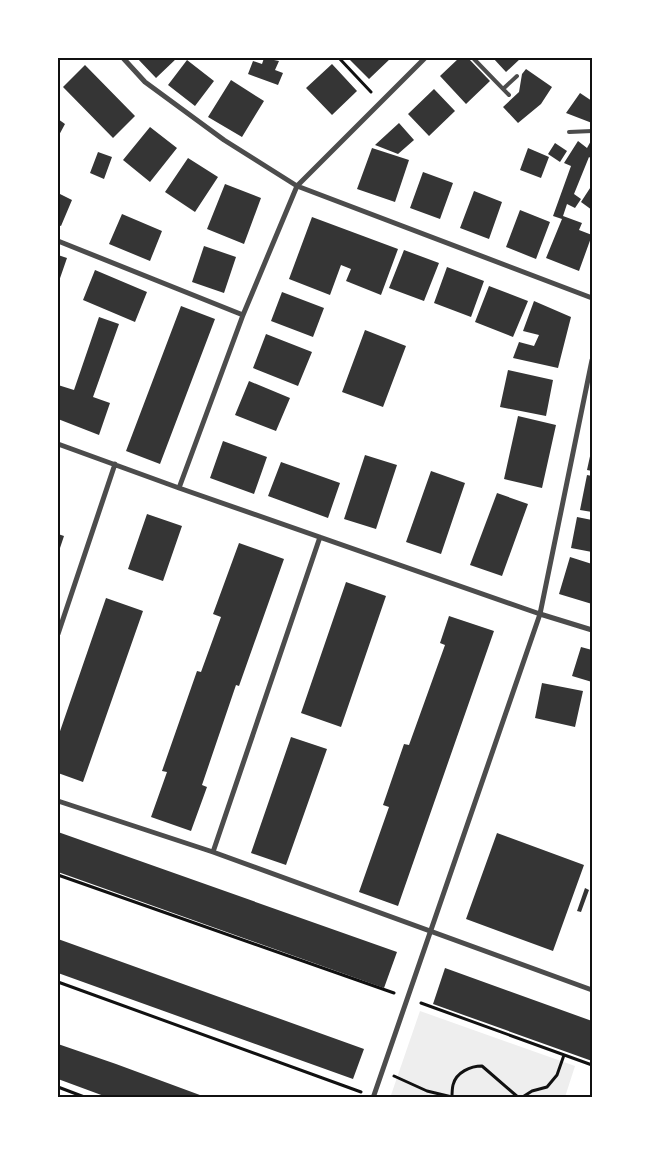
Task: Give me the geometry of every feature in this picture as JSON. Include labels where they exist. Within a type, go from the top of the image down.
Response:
[{"type":"street","points":[[123,58],[145,82],[224,140],[297,186],[592,298]]},
{"type":"street","points":[[178,488],[243,315],[297,186],[425,58]]},
{"type":"street","points":[[58,240],[243,315]]},
{"type":"street","points":[[373,1097],[540,614],[592,360]]},
{"type":"street","points":[[58,444],[178,488],[540,614],[592,630]]},
{"type":"street","points":[[58,634],[115,464]]},
{"type":"street","points":[[213,852],[320,537]]},
{"type":"street","points":[[58,801],[213,852],[592,990]]},
{"type":"lane","points":[[473,58],[509,96]]},
{"type":"lane","points":[[503,89],[517,76]]},
{"type":"lane","points":[[569,132],[592,131]]},
{"type":"path","points":[[339,58],[380,102]]},
{"type":"path","points":[[58,875],[592,1065]]},
{"type":"path","points":[[58,982],[373,1097]]},
{"type":"path","points":[[382,1070],[427,1091],[452,1097],[453,1084],[462,1072],[472,1066],[482,1066],[520,1098],[547,1087],[557,1075],[564,1055]]},
{"type":"path","points":[[58,1087],[87,1098]]},
{"type":"shaded area","points":[[420,1011],[575,1066],[565,1097],[390,1098]]},
{"type":"building","points":[[137,58],[177,58],[156,78]]},
{"type":"building","points":[[264,58],[279,61],[275,70],[283,73],[278,85],[248,74],[253,61],[262,64]]},
{"type":"building","points":[[348,58],[391,58],[369,79]]},
{"type":"building","points":[[459,58],[468,58],[490,81],[466,104],[440,76]]},
{"type":"building","points":[[493,58],[521,58],[506,72]]},
{"type":"building","points":[[187,60],[214,81],[195,106],[168,85]]},
{"type":"building","points":[[332,64],[357,91],[332,115],[306,88]]},
{"type":"building","points":[[85,65],[135,116],[113,138],[63,87]]},
{"type":"building","points":[[526,69],[552,87],[541,104],[518,123],[503,107],[519,92],[522,74]]},
{"type":"building","points":[[231,80],[264,101],[242,137],[208,117]]},
{"type":"building","points":[[434,89],[455,111],[429,136],[408,114]]},
{"type":"building","points":[[580,93],[592,101],[592,123],[566,113]]},
{"type":"building","points":[[58,119],[65,124],[58,137]]},
{"type":"building","points":[[399,123],[414,140],[398,154],[375,145]]},
{"type":"building","points":[[150,127],[177,148],[150,182],[123,160]]},
{"type":"building","points":[[592,139],[592,159],[589,157],[574,194],[581,199],[575,208],[567,204],[563,216],[582,223],[579,230],[592,235],[579,271],[546,258],[562,219],[553,216],[571,166],[564,163],[578,141],[587,148]]},
{"type":"building","points":[[555,143],[567,151],[560,162],[548,154]]},
{"type":"building","points":[[372,148],[409,160],[395,202],[357,189]]},
{"type":"building","points":[[528,148],[549,157],[541,178],[520,170]]},
{"type":"building","points":[[98,152],[112,157],[104,179],[90,173]]},
{"type":"building","points":[[188,158],[218,177],[195,212],[165,192]]},
{"type":"building","points":[[423,172],[453,183],[440,219],[410,208]]},
{"type":"building","points":[[225,184],[261,198],[244,244],[207,229]]},
{"type":"building","points":[[592,185],[592,210],[581,202]]},
{"type":"building","points":[[474,191],[502,202],[489,239],[460,228]]},
{"type":"building","points":[[58,193],[72,200],[61,226],[58,225]]},
{"type":"building","points":[[520,210],[550,222],[536,259],[506,247]]},
{"type":"building","points":[[122,214],[162,231],[150,261],[109,244]]},
{"type":"building","points":[[312,217],[398,249],[381,295],[346,281],[351,269],[341,265],[330,295],[289,279]]},
{"type":"building","points":[[204,246],[236,257],[224,293],[192,282]]},
{"type":"building","points":[[404,250],[439,263],[424,301],[389,288]]},
{"type":"building","points":[[58,255],[67,258],[58,284]]},
{"type":"building","points":[[447,267],[484,281],[471,317],[434,303]]},
{"type":"building","points":[[95,270],[147,292],[135,322],[83,300]]},
{"type":"building","points":[[489,286],[528,301],[513,337],[475,322]]},
{"type":"building","points":[[282,292],[324,308],[313,337],[271,321]]},
{"type":"building","points":[[534,301],[571,317],[558,368],[513,358],[519,342],[534,346],[539,335],[523,331]]},
{"type":"building","points":[[181,306],[215,319],[160,464],[126,451]]},
{"type":"building","points":[[99,317],[119,324],[93,397],[110,403],[99,435],[58,419],[58,385],[74,390]]},
{"type":"building","points":[[365,330],[406,346],[383,407],[342,392]]},
{"type":"building","points":[[266,334],[312,352],[298,386],[253,368]]},
{"type":"building","points":[[508,370],[553,380],[546,416],[500,407]]},
{"type":"building","points":[[249,381],[290,398],[276,431],[235,415]]},
{"type":"building","points":[[518,416],[556,425],[542,488],[504,479]]},
{"type":"building","points":[[223,441],[267,457],[254,494],[210,478]]},
{"type":"building","points":[[592,447],[592,471],[587,470]]},
{"type":"building","points":[[365,455],[397,465],[376,529],[344,519]]},
{"type":"building","points":[[281,462],[340,483],[328,518],[268,496]]},
{"type":"building","points":[[431,471],[465,483],[441,554],[406,542]]},
{"type":"building","points":[[587,475],[592,476],[592,512],[580,510]]},
{"type":"building","points":[[497,493],[528,504],[502,576],[470,565]]},
{"type":"building","points":[[147,514],[182,526],[163,581],[128,569]]},
{"type":"building","points":[[577,517],[592,520],[592,552],[571,548]]},
{"type":"building","points":[[58,534],[64,536],[58,554]]},
{"type":"building","points":[[239,543],[284,559],[239,686],[236,685],[202,785],[207,787],[191,831],[151,817],[167,772],[162,771],[197,671],[201,672],[221,617],[213,614]]},
{"type":"building","points":[[570,557],[592,564],[592,604],[559,594]]},
{"type":"building","points":[[346,582],[386,596],[341,727],[301,713]]},
{"type":"building","points":[[106,598],[143,611],[83,782],[58,773],[58,737]]},
{"type":"building","points":[[449,616],[494,631],[398,906],[359,892],[389,807],[383,805],[404,744],[409,745],[445,645],[440,643]]},
{"type":"building","points":[[581,647],[592,650],[592,682],[572,676]]},
{"type":"building","points":[[542,683],[583,691],[575,727],[535,718]]},
{"type":"building","points":[[291,737],[327,749],[286,865],[251,853]]},
{"type":"building","points":[[58,832],[397,952],[384,988],[58,872]]},
{"type":"building","points":[[497,833],[584,865],[553,951],[466,919]]},
{"type":"building","points":[[585,888],[589,890],[581,912],[577,911]]},
{"type":"building","points":[[58,939],[364,1049],[353,1079],[58,973]]},
{"type":"building","points":[[445,968],[592,1021],[592,1061],[433,1004]]},
{"type":"building","points":[[58,1044],[208,1098],[104,1096],[58,1079]]}]
